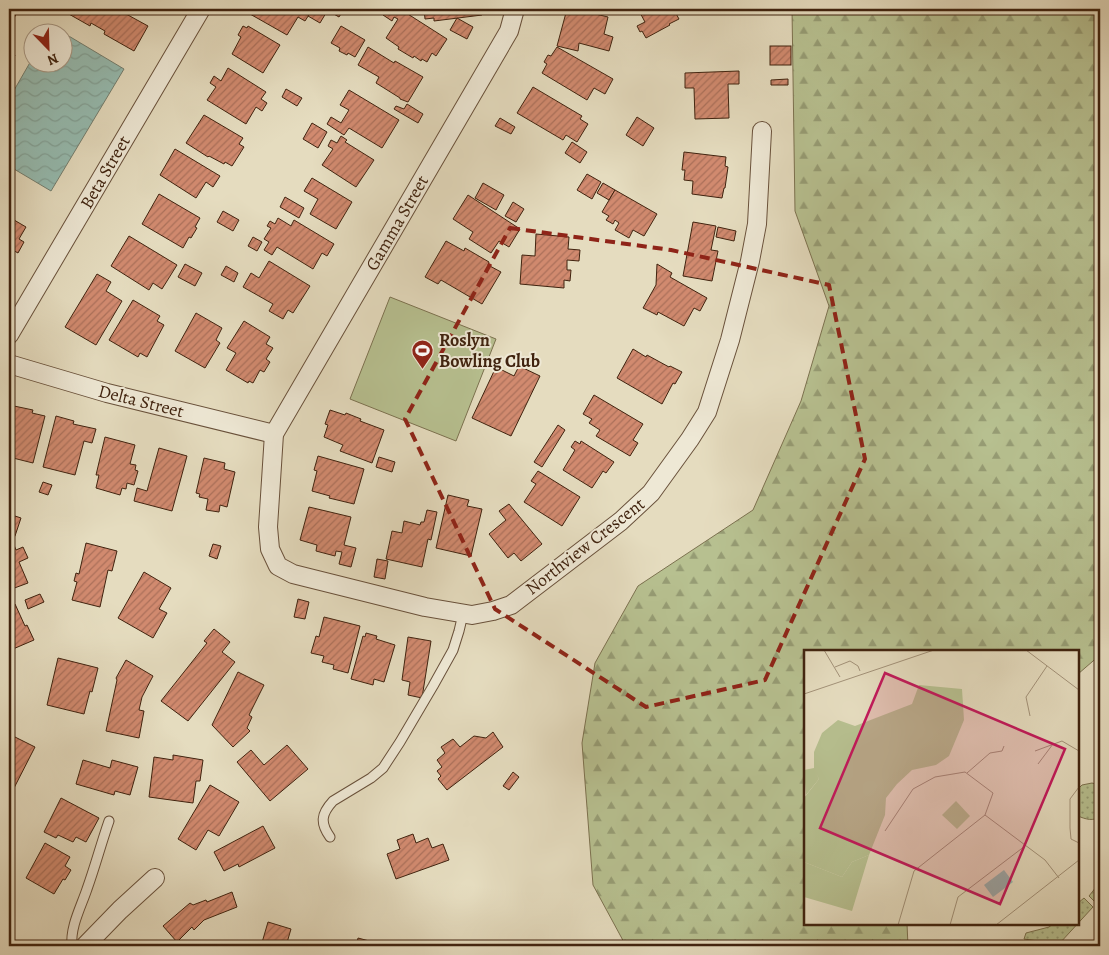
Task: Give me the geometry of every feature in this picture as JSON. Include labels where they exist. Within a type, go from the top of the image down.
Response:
[{"type":"street","name":"Beta Street","points":[[9,335],[200,9]]},
{"type":"street","name":"Gamma Street","points":[[274,434],[509,31],[515,9]]},
{"type":"street","name":"Northview Crescent","points":[[274,434],[268,527],[270,549],[278,566],[293,574],[425,607],[463,614],[472,615],[511,605],[621,522],[651,493],[690,440],[707,412],[742,294],[757,224],[762,132]]},
{"type":"street","name":"Delta Street","points":[[9,364],[107,393],[274,434]]},
{"type":"street","points":[[85,946],[155,878]]},
{"type":"lane","points":[[330,837],[324,828],[322,820],[324,814],[333,801],[371,778],[382,768],[405,734],[453,650],[460,631],[463,614]]},
{"type":"lane","points":[[72,946],[73,930],[108,821]]},
{"type":"highlighted area","points":[[510,228],[671,250],[829,285],[865,459],[765,680],[646,707],[495,609],[405,419]]},
{"type":"green space","points":[[792,9],[1100,9],[1100,655],[1079,673],[1079,650],[804,650],[804,925],[907,925],[908,946],[626,946],[593,885],[582,743],[595,663],[638,586],[753,510],[801,401],[829,306],[795,211]]},
{"type":"green space","name":"Roslyn Bowling Club","points":[[390,297],[496,339],[456,441],[350,399]]},
{"type":"green space","points":[[1092,783],[1100,785],[1100,816],[1095,819],[1079,816],[1079,788],[1082,785]]},
{"type":"green space","points":[[1100,882],[1100,897],[1095,902],[1089,896]]},
{"type":"green space","points":[[1084,898],[1093,907],[1079,922],[1079,902]]},
{"type":"green space","points":[[1052,925],[1076,925],[1059,944],[1024,939],[1026,933]]},
{"type":"water","points":[[72,38],[124,69],[51,191],[9,166],[9,99],[25,72],[72,72]]},
{"type":"building","points":[[9,9],[19,10],[10,24],[9,23]]},
{"type":"building","points":[[60,9],[117,9],[148,26],[134,51],[104,34],[105,31],[91,23],[90,26]]},
{"type":"building","points":[[150,9],[163,9],[161,14]]},
{"type":"building","points":[[253,9],[312,10],[305,21],[298,17],[287,35],[250,14]]},
{"type":"building","points":[[313,9],[326,13],[320,23],[308,16]]},
{"type":"building","points":[[325,9],[344,9],[339,17]]},
{"type":"building","points":[[387,9],[400,9],[447,39],[436,56],[432,53],[427,62],[422,59],[421,61],[398,49],[399,47],[386,38],[398,19],[394,17],[392,21],[383,15]]},
{"type":"building","points":[[424,9],[481,9],[482,15],[434,21],[434,18],[425,19]]},
{"type":"building","points":[[567,9],[575,9],[608,17],[604,34],[613,37],[609,51],[579,43],[578,51],[557,46]]},
{"type":"building","points":[[638,9],[671,9],[672,11],[674,10],[679,19],[646,38],[637,26],[645,22]]},
{"type":"building","points":[[457,18],[473,27],[467,39],[450,30]]},
{"type":"building","points":[[243,26],[247,28],[248,26],[280,45],[263,73],[232,54],[241,37],[238,35]]},
{"type":"building","points":[[341,26],[365,40],[355,57],[339,51],[340,48],[331,43]]},
{"type":"building","points":[[770,46],[791,46],[791,65],[770,65]]},
{"type":"building","points":[[368,47],[394,63],[395,61],[423,77],[408,102],[400,99],[376,83],[379,77],[358,65]]},
{"type":"building","points":[[557,47],[613,79],[605,94],[594,88],[587,100],[542,73],[547,64],[544,62],[548,55],[551,56]]},
{"type":"building","points":[[9,51],[15,55],[9,67]]},
{"type":"building","points":[[228,68],[266,92],[261,99],[267,103],[262,111],[256,107],[246,124],[207,100],[216,87],[210,83],[214,76],[221,81]]},
{"type":"building","points":[[739,71],[739,84],[728,84],[729,118],[695,119],[694,88],[685,88],[685,73]]},
{"type":"building","points":[[788,79],[788,85],[771,85],[771,80]]},
{"type":"building","points":[[533,87],[582,116],[580,119],[588,124],[577,142],[566,135],[563,140],[517,113]]},
{"type":"building","points":[[286,89],[302,98],[297,106],[282,97]]},
{"type":"building","points":[[349,90],[399,120],[382,148],[349,128],[344,135],[327,124],[331,117],[341,123],[349,110],[340,105]]},
{"type":"building","points":[[407,104],[423,114],[418,123],[394,109],[396,106],[404,109]]},
{"type":"building","points":[[204,115],[243,138],[239,144],[244,147],[232,166],[208,157],[186,143]]},
{"type":"building","points":[[637,117],[654,128],[643,146],[626,135]]},
{"type":"building","points":[[500,118],[515,127],[511,134],[495,126]]},
{"type":"building","points":[[312,123],[327,132],[318,148],[303,139]]},
{"type":"building","points":[[341,136],[347,140],[345,142],[374,160],[356,187],[322,165],[333,149],[328,146],[331,140],[337,143]]},
{"type":"building","points":[[572,142],[587,152],[580,163],[565,153]]},
{"type":"building","points":[[175,149],[220,176],[213,187],[206,182],[196,198],[160,175]]},
{"type":"building","points":[[684,152],[726,157],[725,166],[728,167],[722,198],[692,194],[693,181],[684,180],[685,170],[682,170]]},
{"type":"building","points":[[587,174],[601,182],[592,199],[577,190]]},
{"type":"building","points":[[312,178],[352,202],[336,229],[310,214],[318,199],[304,191]]},
{"type":"building","points":[[483,183],[504,195],[496,210],[475,198]]},
{"type":"building","points":[[603,183],[615,190],[609,200],[597,193]]},
{"type":"building","points":[[615,190],[657,214],[644,236],[633,230],[629,238],[615,230],[619,223],[615,220],[613,224],[606,220],[609,216],[602,212]]},
{"type":"building","points":[[159,194],[200,218],[195,227],[197,228],[183,248],[142,224]]},
{"type":"building","points":[[468,195],[520,229],[509,247],[499,241],[491,253],[469,239],[473,232],[453,219]]},
{"type":"building","points":[[285,197],[304,208],[299,218],[280,207]]},
{"type":"building","points":[[513,202],[524,209],[516,222],[505,216]]},
{"type":"building","points":[[223,211],[239,220],[233,231],[217,222]]},
{"type":"building","points":[[9,217],[26,227],[19,239],[24,242],[18,253],[9,248]]},
{"type":"building","points":[[278,218],[291,226],[294,220],[334,244],[327,256],[322,253],[313,269],[277,247],[272,255],[264,250],[269,242],[264,239],[271,228],[267,226],[270,221],[275,224]]},
{"type":"building","points":[[693,222],[716,226],[711,250],[718,251],[712,281],[683,276]]},
{"type":"building","points":[[718,227],[736,231],[734,241],[716,237]]},
{"type":"building","points":[[536,234],[569,237],[568,249],[580,250],[579,261],[567,260],[567,270],[571,270],[570,281],[564,280],[564,288],[520,284],[522,255],[535,256]]},
{"type":"building","points":[[129,236],[177,265],[162,289],[153,283],[149,290],[111,266]]},
{"type":"building","points":[[253,237],[262,242],[257,251],[248,246]]},
{"type":"building","points":[[446,241],[464,251],[465,248],[489,262],[488,265],[501,272],[482,304],[441,280],[438,284],[425,277]]},
{"type":"building","points":[[269,261],[310,286],[293,313],[288,310],[283,319],[269,311],[273,304],[243,287],[251,273],[259,278]]},
{"type":"building","points":[[185,264],[202,273],[195,286],[178,277]]},
{"type":"building","points":[[657,264],[672,273],[670,277],[707,298],[700,311],[694,308],[684,326],[658,312],[657,315],[643,308],[656,285]]},
{"type":"building","points":[[226,266],[238,273],[234,282],[221,275]]},
{"type":"building","points":[[97,274],[111,282],[106,291],[122,301],[96,345],[65,327]]},
{"type":"building","points":[[133,300],[160,316],[157,321],[164,325],[147,357],[140,353],[138,357],[109,340]]},
{"type":"building","points":[[196,313],[222,328],[216,340],[220,343],[205,368],[175,351]]},
{"type":"building","points":[[244,321],[270,337],[266,344],[273,348],[266,359],[270,362],[264,372],[260,370],[253,383],[249,381],[248,383],[226,370],[236,353],[227,348]]},
{"type":"building","points":[[633,349],[646,357],[647,355],[682,372],[675,384],[673,383],[662,404],[617,378]]},
{"type":"building","points":[[519,366],[540,376],[511,436],[472,418],[496,367],[514,376]]},
{"type":"building","points":[[594,395],[643,424],[633,440],[638,443],[630,456],[596,436],[600,430],[589,423],[592,419],[583,414]]},
{"type":"building","points":[[14,406],[33,410],[32,413],[45,416],[33,463],[9,457],[9,428]]},
{"type":"building","points":[[330,410],[345,415],[346,413],[361,419],[360,421],[384,430],[372,463],[340,451],[343,445],[324,437],[328,425],[325,424]]},
{"type":"building","points":[[56,416],[74,421],[73,424],[96,429],[92,443],[84,441],[75,475],[43,467]]},
{"type":"building","points":[[558,425],[565,430],[542,467],[534,462]]},
{"type":"building","points":[[105,437],[135,445],[130,464],[136,465],[135,470],[138,471],[134,485],[127,483],[126,489],[122,488],[120,495],[96,488],[99,475],[96,475]]},
{"type":"building","points":[[575,441],[580,444],[581,441],[614,462],[606,473],[603,471],[592,488],[563,470],[575,450],[571,447]]},
{"type":"building","points":[[159,448],[187,456],[172,511],[134,501],[137,488],[147,491]]},
{"type":"building","points":[[318,456],[364,469],[354,504],[329,498],[330,496],[312,491],[317,471],[314,470]]},
{"type":"building","points":[[379,457],[395,462],[392,472],[376,467]]},
{"type":"building","points":[[204,458],[225,463],[224,469],[235,472],[227,507],[220,505],[219,512],[206,510],[208,499],[199,497],[200,494],[196,493]]},
{"type":"building","points":[[538,471],[580,497],[562,526],[524,502],[536,484],[531,481]]},
{"type":"building","points":[[43,482],[52,485],[48,495],[39,492]]},
{"type":"building","points":[[448,495],[469,500],[467,506],[482,509],[471,556],[436,548]]},
{"type":"building","points":[[509,504],[542,544],[521,561],[514,553],[508,558],[489,534],[506,520],[499,511]]},
{"type":"building","points":[[309,507],[351,517],[344,545],[356,548],[351,567],[339,564],[342,552],[336,551],[335,556],[316,551],[317,545],[300,540]]},
{"type":"building","points":[[427,510],[437,512],[431,540],[428,539],[422,567],[386,559],[392,531],[402,533],[404,521],[420,525],[421,522],[424,522]]},
{"type":"building","points":[[9,514],[21,518],[12,540],[16,550],[23,547],[28,558],[19,562],[28,583],[9,590]]},
{"type":"building","points":[[86,543],[117,551],[112,571],[108,570],[100,607],[72,600],[77,582],[74,581],[76,573],[79,574]]},
{"type":"building","points":[[213,544],[221,546],[217,559],[209,556]]},
{"type":"building","points":[[377,559],[388,561],[385,579],[374,577]]},
{"type":"building","points":[[144,572],[171,588],[159,609],[167,613],[153,638],[118,618]]},
{"type":"building","points":[[40,594],[44,602],[28,609],[25,600]]},
{"type":"building","points":[[298,599],[309,602],[305,619],[294,617]]},
{"type":"building","points":[[15,604],[34,640],[13,649],[9,642],[9,607]]},
{"type":"building","points":[[324,617],[360,626],[348,673],[333,669],[334,665],[322,662],[324,656],[311,653],[316,636],[319,637]]},
{"type":"building","points":[[214,629],[230,642],[222,652],[235,662],[188,721],[161,701],[207,643],[204,641]]},
{"type":"building","points":[[366,633],[377,636],[376,639],[395,645],[384,682],[374,679],[373,685],[351,679],[363,636],[365,637]]},
{"type":"building","points":[[408,637],[431,641],[422,698],[408,695],[410,682],[402,680]]},
{"type":"building","points":[[58,658],[98,668],[84,714],[47,705]]},
{"type":"building","points":[[126,660],[153,676],[142,697],[139,710],[144,711],[139,738],[106,731],[116,678]]},
{"type":"building","points":[[238,672],[264,685],[249,715],[252,717],[247,728],[250,731],[233,747],[212,725]]},
{"type":"building","points":[[493,732],[503,747],[447,790],[438,779],[441,776],[437,771],[442,767],[437,760],[445,753],[441,747],[453,739],[460,747],[474,736],[486,738]]},
{"type":"building","points":[[11,735],[35,747],[13,790],[9,788],[9,740]]},
{"type":"building","points":[[287,745],[308,769],[270,801],[237,762],[251,750],[264,765]]},
{"type":"building","points":[[173,755],[203,760],[200,781],[196,781],[193,803],[149,797],[154,757],[173,760]]},
{"type":"building","points":[[83,760],[110,768],[112,760],[138,767],[130,795],[115,791],[114,795],[76,784]]},
{"type":"building","points":[[513,772],[519,777],[509,790],[503,786]]},
{"type":"building","points":[[210,785],[239,802],[219,836],[208,830],[196,850],[178,839]]},
{"type":"building","points":[[61,798],[99,818],[86,842],[76,837],[73,842],[58,835],[56,838],[44,832]]},
{"type":"building","points":[[263,826],[275,848],[239,867],[238,864],[224,871],[214,852]]},
{"type":"building","points":[[413,834],[416,843],[428,838],[432,848],[443,844],[449,860],[396,879],[387,854],[400,849],[397,840]]},
{"type":"building","points":[[45,843],[70,857],[65,866],[71,870],[54,894],[26,878]]},
{"type":"building","points":[[232,892],[237,907],[204,920],[194,930],[192,927],[177,942],[163,926],[190,903],[193,905],[206,900],[207,902]]},
{"type":"building","points":[[268,922],[291,929],[286,946],[261,946]]},
{"type":"building","points":[[358,938],[388,946],[356,946]]},
{"type":"place","name":"Roslyn Bowling Club","points":[[423,369]]}]
